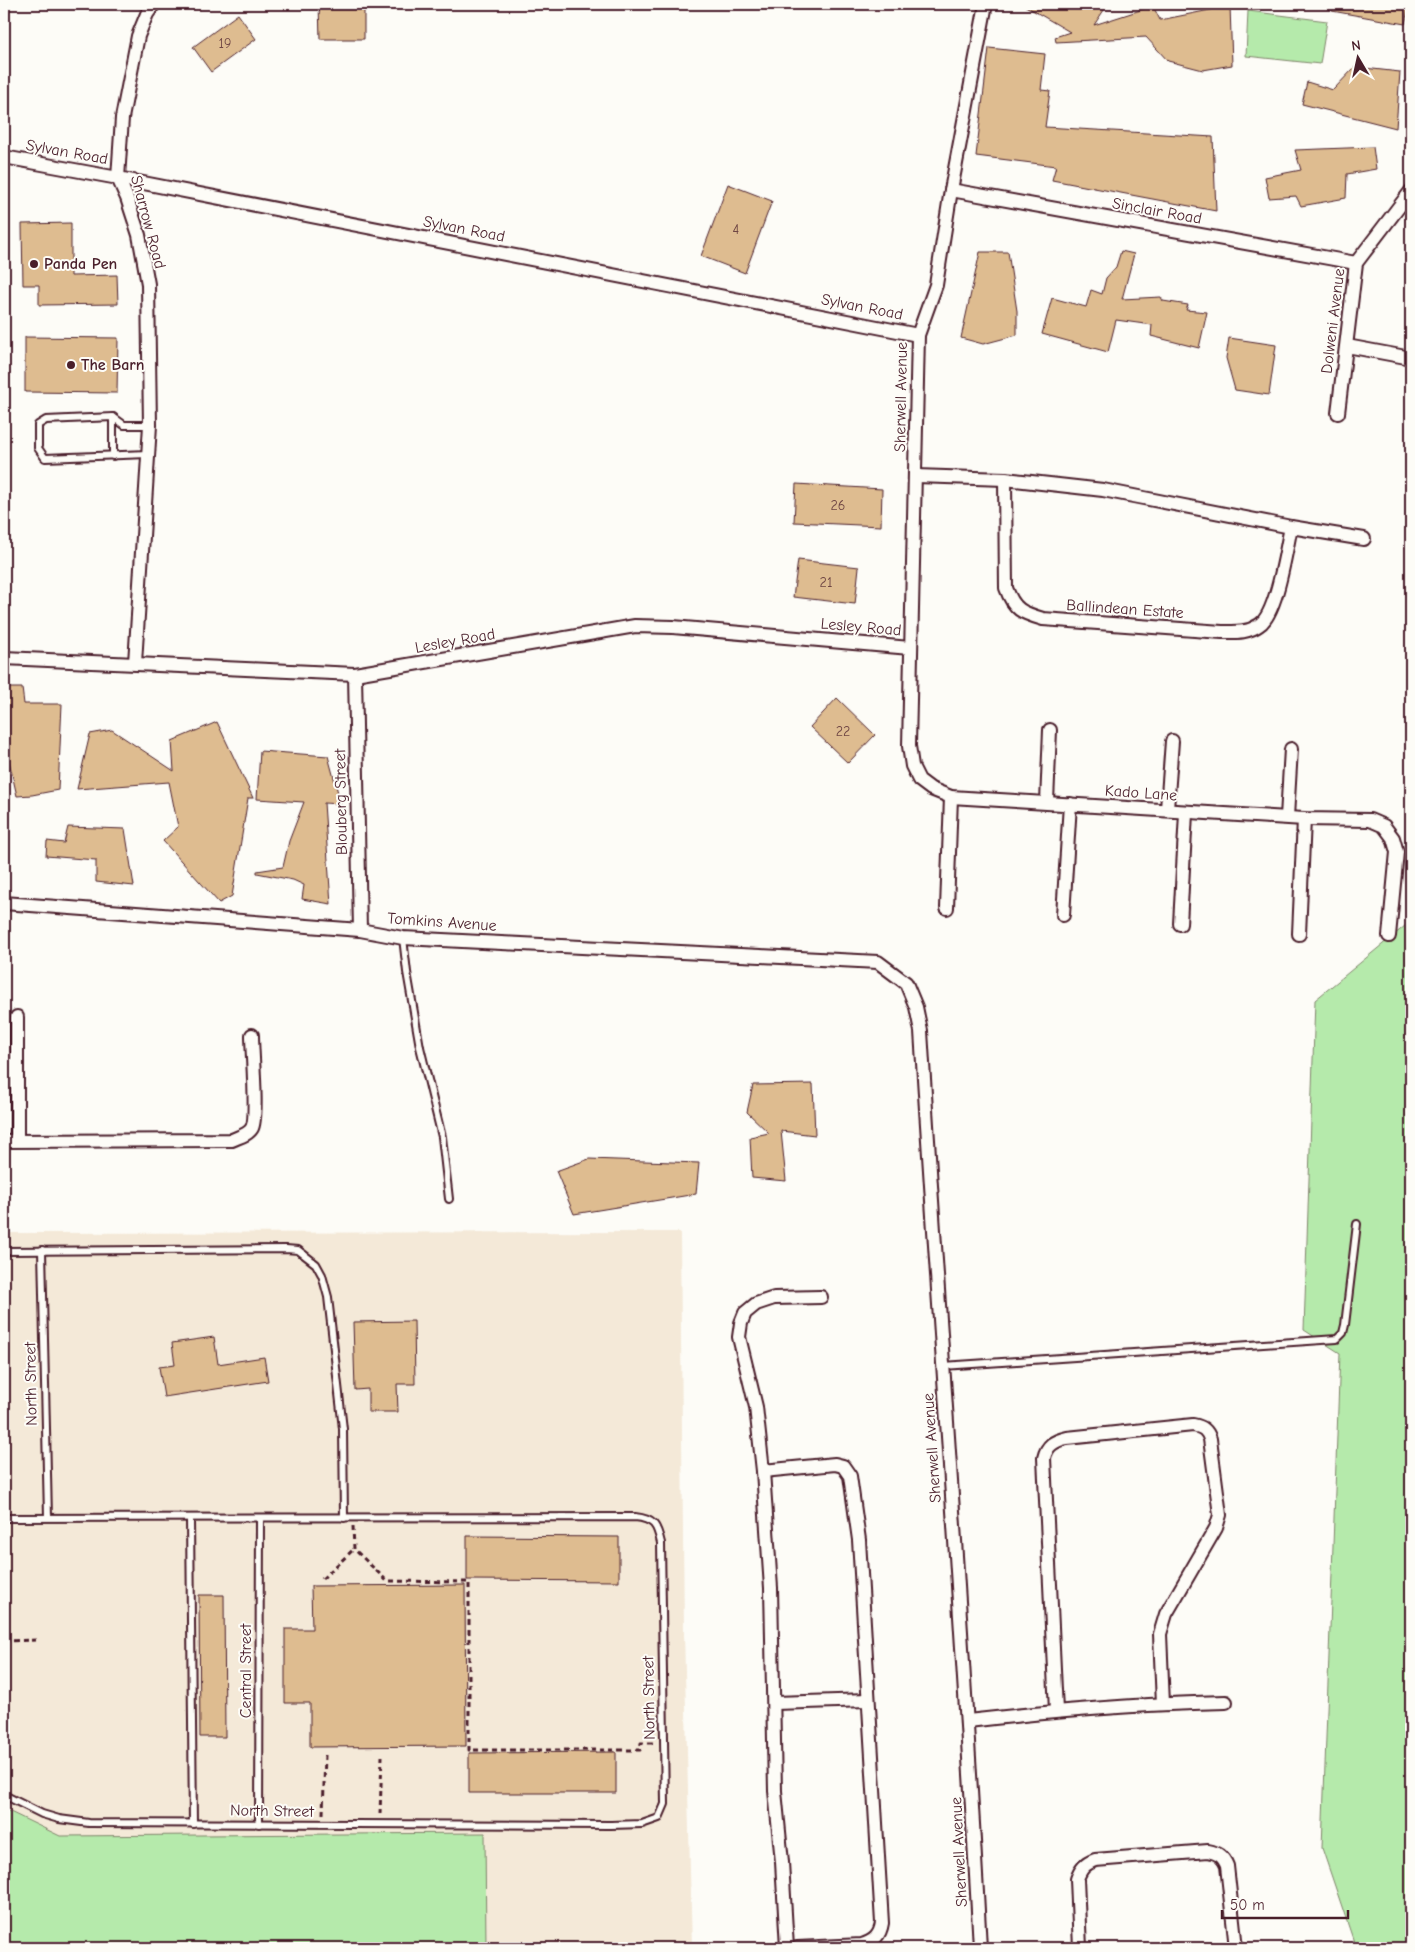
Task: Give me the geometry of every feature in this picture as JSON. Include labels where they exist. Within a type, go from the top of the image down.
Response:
[{"type":"street","name":"Sharrow Road","points":[[135,663],[150,425],[148,284],[139,236],[127,198],[118,178],[122,118],[138,36],[146,14],[154,4]]},
{"type":"street","name":"Sherwell Avenue","points":[[910,648],[916,476],[918,334],[936,286],[951,190],[986,4]]},
{"type":"street","name":"Sylvan Road","points":[[4,157],[918,334]]},
{"type":"street","name":"Sinclair Road","points":[[951,190],[1356,263]]},
{"type":"street","name":"Dolweni Avenue","points":[[1338,413],[1356,263],[1411,191]]},
{"type":"street","points":[[1346,346],[1411,358]]},
{"type":"street","points":[[916,476],[1006,479],[1102,490],[1291,527],[1364,539]]},
{"type":"street","name":"Ballindean Estate","points":[[1006,479],[1006,588],[1011,602],[1024,614],[1043,619],[1222,632],[1247,631],[1260,625],[1268,617],[1274,603],[1291,527]]},
{"type":"street","name":"Lesley Road","points":[[4,658],[355,674],[635,626],[673,627],[910,648]]},
{"type":"street","name":"Kado Lane","points":[[910,648],[909,746],[912,766],[918,780],[931,789],[951,797],[1167,810],[1186,813],[1304,819],[1370,820],[1384,826],[1393,838],[1398,852],[1389,936]]},
{"type":"street","name":"Blouberg Street","points":[[355,674],[360,930]]},
{"type":"street","points":[[1047,802],[1050,730]]},
{"type":"street","points":[[1167,810],[1172,741]]},
{"type":"street","points":[[1287,817],[1291,749]]},
{"type":"street","points":[[947,908],[951,797]]},
{"type":"street","points":[[1063,914],[1070,804]]},
{"type":"street","points":[[1180,924],[1186,813]]},
{"type":"street","points":[[1299,934],[1304,819]]},
{"type":"street","name":"Tomkins Avenue","points":[[4,903],[360,930],[403,938],[878,962]]},
{"type":"street","name":"Sherwell Avenue","points":[[878,962],[906,983],[916,1007],[921,1031],[942,1366],[968,1721],[980,1948]]},
{"type":"street","points":[[17,1017],[17,1140]]},
{"type":"street","points":[[4,1141],[232,1140],[244,1136],[252,1128],[254,1112],[252,1035]]},
{"type":"street","points":[[787,1948],[776,1791],[771,1588],[763,1470],[756,1407],[739,1337],[745,1313],[756,1304],[774,1298],[821,1297]]},
{"type":"street","points":[[1056,1711],[1044,1458],[1046,1450],[1057,1440],[1067,1438],[1193,1425],[1202,1427],[1210,1439],[1220,1515],[1209,1542],[1166,1614],[1162,1626],[1160,1634],[1163,1704]]},
{"type":"street","points":[[763,1470],[835,1464],[843,1466],[850,1476],[859,1540],[881,1932],[871,1942],[862,1946],[797,1948]]},
{"type":"street","points":[[775,1703],[868,1700]]},
{"type":"street","points":[[968,1721],[1056,1711],[1226,1702]]},
{"type":"street","points":[[1080,1948],[1077,1879],[1080,1870],[1086,1864],[1096,1860],[1208,1851],[1224,1858],[1227,1866],[1236,1948]]},
{"type":"lane","points":[[113,456],[114,417]]},
{"type":"lane","points":[[148,454],[45,458],[38,448],[38,425],[46,420],[114,417],[124,425],[150,425]]},
{"type":"lane","points":[[403,938],[420,1047],[442,1137],[449,1199]]},
{"type":"lane","points":[[942,1366],[1337,1339],[1343,1333],[1345,1325],[1357,1224]]},
{"type":"lane","points":[[4,1251],[286,1249],[298,1250],[308,1256],[316,1264],[322,1275],[328,1297],[343,1429],[344,1518]]},
{"type":"lane","name":"North Street","points":[[42,1250],[48,1517]]},
{"type":"lane","name":"North Street","points":[[4,1518],[647,1518],[653,1523],[661,1543],[665,1804],[659,1818],[642,1824],[193,1824],[89,1822],[60,1819],[42,1814],[4,1795]]},
{"type":"lane","points":[[190,1518],[193,1824]]},
{"type":"lane","name":"Central Street","points":[[259,1824],[260,1518]]},
{"type":"path","points":[[353,1518],[354,1549],[386,1581],[470,1582],[469,1750],[640,1750],[641,1743],[663,1742]]},
{"type":"path","points":[[322,1579],[354,1549]]},
{"type":"path","points":[[4,1641],[38,1640]]},
{"type":"path","points":[[323,1825],[325,1755]]},
{"type":"path","points":[[379,1825],[382,1756]]},
{"type":"shaded area","points":[[680,1232],[684,1632],[692,1948],[4,1948],[4,1233]]},
{"type":"green space","points":[[1248,11],[1327,21],[1320,64],[1246,56]]},
{"type":"green space","points":[[1411,921],[1411,1948],[1356,1948],[1322,1848],[1340,1353],[1304,1330],[1315,1000]]},
{"type":"green space","points":[[4,1809],[60,1836],[485,1833],[486,1948],[4,1948]]},
{"type":"building","points":[[319,4],[364,4],[364,39],[320,39]]},
{"type":"building","points":[[1022,4],[1108,4],[1094,25],[1153,6],[1160,20],[1230,6],[1232,65],[1203,70],[1168,61],[1146,37],[1056,42],[1055,37],[1070,32]]},
{"type":"building","points":[[1333,4],[1409,4],[1405,24],[1332,11]]},
{"type":"building","points":[[238,14],[256,39],[211,72],[193,47]]},
{"type":"building","points":[[989,48],[1045,54],[1041,90],[1050,91],[1045,127],[1213,137],[1216,211],[1052,180],[1056,166],[976,156]]},
{"type":"building","points":[[1355,67],[1400,72],[1396,128],[1302,104],[1307,82],[1333,90]]},
{"type":"building","points":[[1373,147],[1376,169],[1347,174],[1346,198],[1301,206],[1296,196],[1269,198],[1265,177],[1301,170],[1295,150]]},
{"type":"building","points":[[728,184],[772,201],[745,273],[701,256]]},
{"type":"building","name":"Panda Pen","points":[[71,223],[71,276],[117,275],[118,304],[39,305],[39,285],[23,285],[22,224]]},
{"type":"building","points":[[1121,251],[1134,254],[1122,299],[1161,297],[1163,301],[1188,305],[1186,310],[1207,312],[1199,348],[1151,336],[1152,325],[1116,320],[1108,352],[1042,334],[1052,298],[1086,307],[1091,290],[1102,294],[1106,278],[1116,267]]},
{"type":"building","points":[[980,252],[1008,252],[1017,311],[1017,335],[983,344],[961,338]]},
{"type":"building","name":"The Barn","points":[[25,337],[118,338],[117,393],[25,392]]},
{"type":"building","points":[[1229,338],[1276,345],[1269,395],[1235,390],[1226,358]]},
{"type":"building","points":[[796,484],[882,489],[881,526],[794,522]]},
{"type":"building","points":[[798,560],[859,567],[855,604],[793,597]]},
{"type":"building","points":[[4,688],[22,688],[24,704],[62,704],[58,790],[17,796],[4,739]]},
{"type":"building","points":[[837,698],[875,735],[848,763],[810,727]]},
{"type":"building","points":[[217,722],[253,798],[248,798],[232,896],[219,903],[163,841],[178,827],[169,782],[77,789],[90,734],[112,730],[174,771],[172,741]]},
{"type":"building","points":[[260,751],[328,756],[341,804],[324,803],[331,904],[302,899],[304,885],[293,880],[257,873],[257,871],[283,867],[289,841],[304,802],[257,799]]},
{"type":"building","points":[[68,827],[125,829],[134,886],[96,882],[96,860],[46,856],[47,841],[64,843]]},
{"type":"building","points":[[813,1084],[815,1135],[781,1131],[786,1181],[752,1178],[750,1137],[769,1133],[747,1112],[753,1085]]},
{"type":"building","points":[[589,1159],[699,1163],[696,1194],[574,1214],[556,1171]]},
{"type":"building","points":[[414,1321],[415,1384],[397,1384],[398,1412],[368,1412],[368,1389],[355,1390],[353,1322]]},
{"type":"building","points":[[214,1337],[218,1364],[264,1357],[268,1381],[164,1397],[159,1367],[175,1365],[172,1343]]},
{"type":"building","points":[[467,1536],[619,1537],[619,1581],[467,1580]]},
{"type":"building","points":[[465,1585],[466,1746],[310,1747],[310,1703],[285,1703],[285,1629],[312,1629],[311,1586]]},
{"type":"building","points":[[199,1595],[224,1595],[225,1737],[200,1737]]},
{"type":"building","points":[[616,1752],[616,1793],[469,1793],[469,1753]]},
{"type":"place","name":"Panda Pen","points":[[34,264]]},
{"type":"place","name":"The Barn","points":[[71,365]]}]
